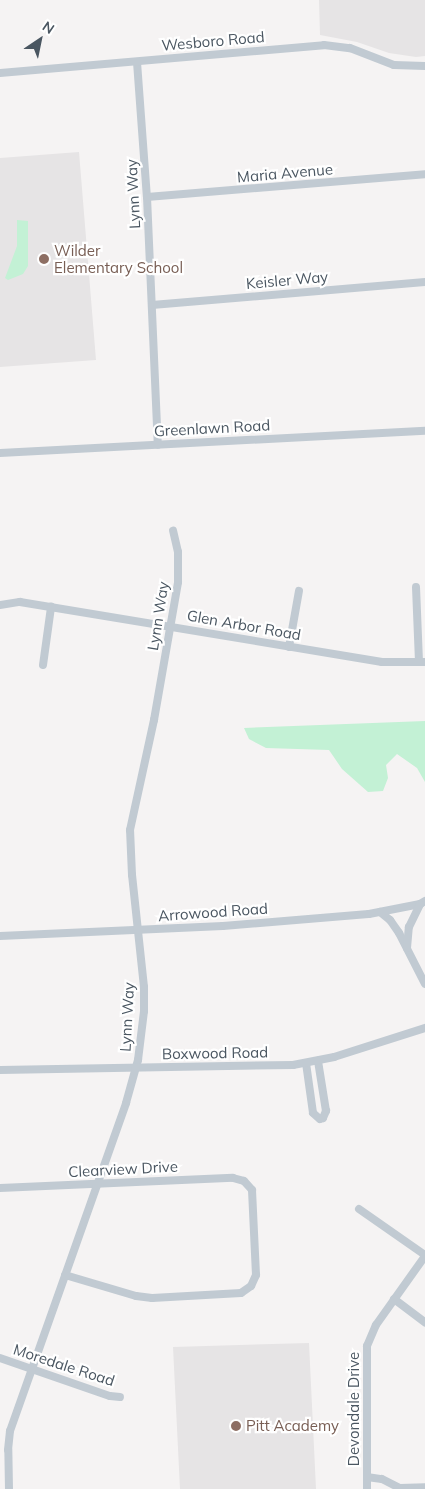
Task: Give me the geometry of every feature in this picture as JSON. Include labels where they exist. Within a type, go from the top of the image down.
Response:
[{"type":"street","name":"Wesboro Road","points":[[0,73],[333,45],[350,48],[394,65],[425,66]]},
{"type":"street","name":"Lynn Way","points":[[137,62],[147,197],[158,445]]},
{"type":"street","name":"Maria Avenue","points":[[147,197],[425,174]]},
{"type":"street","name":"Keisler Way","points":[[152,305],[425,282]]},
{"type":"street","name":"Greenlawn Road","points":[[0,453],[425,431]]},
{"type":"street","name":"Lynn Way","points":[[9,1489],[8,1450],[10,1431],[136,1068],[144,1011],[129,846],[130,830],[154,720],[179,568],[173,531]]},
{"type":"street","points":[[416,587],[422,662]]},
{"type":"street","points":[[290,647],[298,591]]},
{"type":"street","name":"Glen Arbor Road","points":[[0,604],[20,602],[382,662],[422,662]]},
{"type":"street","points":[[43,665],[51,607]]},
{"type":"street","points":[[407,948],[409,927],[423,902]]},
{"type":"street","name":"Arrowood Road","points":[[0,936],[138,931],[380,912],[423,902]]},
{"type":"street","points":[[380,912],[390,920],[425,984]]},
{"type":"street","name":"Boxwood Road","points":[[0,1070],[277,1066],[306,1063],[334,1057],[425,1028]]},
{"type":"street","points":[[306,1063],[313,1113],[320,1119],[326,1115],[326,1111],[318,1060]]},
{"type":"street","name":"Clearview Drive","points":[[0,1188],[233,1178],[246,1183],[254,1199],[256,1275],[254,1281],[246,1290],[234,1294],[144,1297],[117,1292],[65,1275]]},
{"type":"street","points":[[359,1209],[425,1255]]},
{"type":"street","name":"Devondale Drive","points":[[367,1489],[365,1353],[372,1333],[425,1255]]},
{"type":"street","points":[[394,1299],[425,1322]]},
{"type":"street","name":"Moredale Road","points":[[0,1358],[32,1370],[120,1397]]},
{"type":"street","points":[[367,1477],[382,1479],[400,1488],[425,1486]]},
{"type":"shaded area","points":[[319,0],[425,0],[425,56],[416,57],[389,53],[357,42],[320,35]]},
{"type":"shaded area","name":"Wilder Elementary School","points":[[79,152],[96,360],[0,367],[0,158]]},
{"type":"shaded area","points":[[309,1343],[316,1489],[180,1489],[173,1347]]},
{"type":"green space","points":[[17,220],[28,221],[28,266],[23,274],[8,280],[5,278],[17,246]]},
{"type":"green space","points":[[425,721],[425,782],[417,768],[397,754],[386,765],[388,778],[383,791],[368,792],[342,769],[329,750],[266,748],[249,739],[244,728]]},
{"type":"place","name":"Wilder Elementary School","points":[[44,259]]},
{"type":"place","name":"Pitt Academy","points":[[236,1426]]}]
